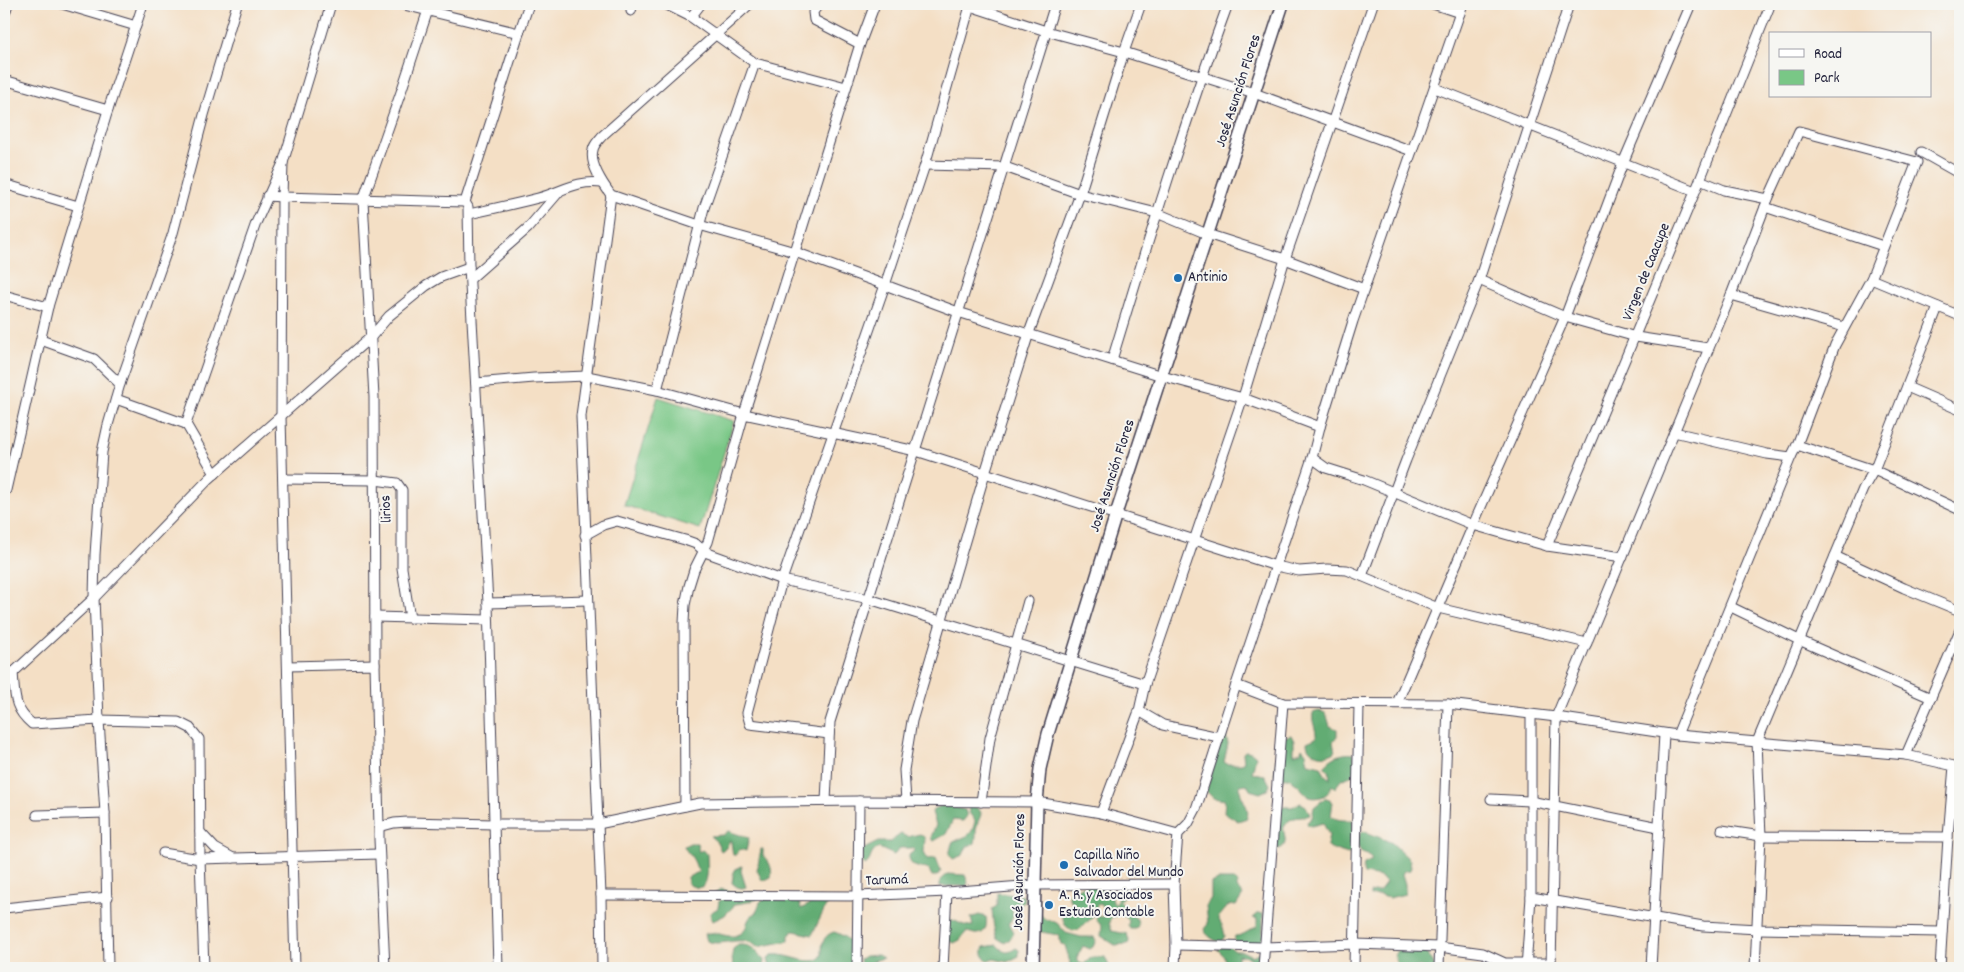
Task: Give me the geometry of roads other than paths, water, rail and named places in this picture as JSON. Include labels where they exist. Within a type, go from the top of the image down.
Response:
[{"type":"street","points":[[4,16],[8,4]]},
{"type":"street","points":[[62,4],[136,26]]},
{"type":"street","points":[[4,492],[48,307],[108,110],[143,4]]},
{"type":"street","points":[[108,968],[105,813],[94,598],[102,452],[120,384],[173,234],[204,115],[237,4]]},
{"type":"street","points":[[186,424],[256,223],[283,163],[331,4]]},
{"type":"street","points":[[400,4],[428,8],[519,33]]},
{"type":"street","points":[[498,968],[488,604],[469,267],[469,214],[466,202],[529,4]]},
{"type":"street","points":[[666,4],[692,16],[755,63],[846,87]]},
{"type":"street","points":[[692,16],[701,4]]},
{"type":"street","points":[[750,4],[602,136],[594,146],[592,158],[602,182],[611,195],[699,225],[795,252],[958,312],[1162,376],[1243,398],[1320,427]]},
{"type":"street","points":[[819,4],[813,12],[814,20],[860,44]]},
{"type":"street","points":[[686,806],[685,605],[694,570],[705,552],[744,414],[846,87],[875,4]]},
{"type":"street","points":[[826,801],[830,722],[1055,4]]},
{"type":"street","points":[[906,801],[904,770],[912,721],[985,472],[1029,333],[1080,194],[1124,52],[1141,4]]},
{"type":"street","points":[[1112,360],[1157,213],[1228,4]]},
{"type":"street","name":"José Asunción Flores","points":[[1033,968],[1037,802],[1040,769],[1048,734],[1116,514],[1283,4]]},
{"type":"street","points":[[1101,813],[1139,711],[1145,684],[1243,398],[1285,259],[1373,4]]},
{"type":"street","points":[[1175,968],[1174,884],[1178,834],[1188,824],[1196,809],[1312,458],[1364,289],[1461,8],[1432,4]]},
{"type":"street","points":[[1362,576],[1480,280],[1528,126],[1569,4]]},
{"type":"street","points":[[1397,703],[1473,525],[1565,318],[1623,163],[1692,4]]},
{"type":"street","points":[[829,734],[750,724],[747,719],[747,713],[782,580],[835,433],[925,164],[970,5],[1046,31],[1124,52],[1254,93],[1412,151]]},
{"type":"street","points":[[385,968],[379,854],[375,664],[375,480],[372,336],[363,200],[428,8]]},
{"type":"street","name":"Virgen de Caacupe","points":[[1547,546],[1636,337],[1769,8]]},
{"type":"street","points":[[656,390],[704,208],[755,63]]},
{"type":"street","points":[[4,80],[108,110]]},
{"type":"street","points":[[1434,88],[1695,191]]},
{"type":"street","points":[[1176,946],[1264,947],[1356,944],[1439,946],[1484,953],[1505,963],[1526,966],[1551,966],[1556,717],[1731,296],[1766,203],[1799,131],[1916,162],[1871,279],[1835,345],[1798,444],[1677,735]]},
{"type":"street","points":[[1921,152],[1960,174]]},
{"type":"street","points":[[283,163],[281,417],[295,968]]},
{"type":"street","points":[[925,164],[1005,167],[1080,194],[1157,213],[1207,234],[1285,259],[1364,289]]},
{"type":"street","points":[[1700,180],[1884,246]]},
{"type":"street","points":[[469,214],[538,198],[576,183],[602,182]]},
{"type":"street","points":[[4,184],[78,206]]},
{"type":"street","points":[[470,279],[528,228],[561,190]]},
{"type":"street","points":[[602,968],[601,895],[581,416],[611,195]]},
{"type":"street","points":[[267,196],[466,202]]},
{"type":"street","points":[[4,681],[94,598],[215,474],[372,336],[389,316],[426,286],[441,277],[469,267]]},
{"type":"street","points":[[1871,279],[1960,316]]},
{"type":"street","points":[[1480,280],[1565,318],[1636,337],[1708,348]]},
{"type":"street","points":[[4,295],[48,307]]},
{"type":"street","points":[[1731,296],[1844,328]]},
{"type":"street","points":[[1755,968],[1761,836],[1757,742],[1863,489],[1874,470],[1938,307]]},
{"type":"street","points":[[41,340],[94,359],[120,384]]},
{"type":"street","points":[[476,383],[587,376],[656,390],[744,414],[916,451],[1276,566],[1299,571],[1347,570],[1438,608],[1587,643]]},
{"type":"street","points":[[1907,387],[1960,410]]},
{"type":"street","points":[[116,399],[186,424],[215,474]]},
{"type":"street","points":[[1674,432],[1767,454],[1791,457]]},
{"type":"street","points":[[1798,444],[1874,470],[1960,510]]},
{"type":"street","points":[[1312,458],[1326,468],[1394,492],[1473,525],[1547,546],[1623,557]]},
{"type":"street","name":"lirios","points":[[283,479],[375,480],[397,483],[402,490],[402,568],[410,618]]},
{"type":"street","points":[[586,535],[603,525],[618,521],[685,540],[696,544],[705,552],[782,580],[869,599],[1145,684]]},
{"type":"street","points":[[1835,556],[1960,612]]},
{"type":"street","points":[[488,604],[588,600]]},
{"type":"street","points":[[981,802],[990,738],[1028,601]]},
{"type":"street","points":[[1731,607],[1800,641],[1931,698]]},
{"type":"street","points":[[375,618],[488,620]]},
{"type":"street","points":[[1906,755],[1960,630]]},
{"type":"street","points":[[288,666],[375,664]]},
{"type":"street","points":[[13,672],[16,703],[21,715],[32,724],[99,720],[178,722],[190,728],[199,739],[200,859],[204,968]]},
{"type":"street","points":[[1236,685],[1283,703],[1448,704],[1556,717],[1664,734],[1906,755],[1957,766],[1948,837],[1940,968]]},
{"type":"street","points":[[1263,968],[1283,703]]},
{"type":"street","points":[[1354,968],[1356,944],[1359,704]]},
{"type":"street","points":[[1439,968],[1448,704]]},
{"type":"street","points":[[1139,711],[1163,725],[1219,737]]},
{"type":"street","points":[[1526,966],[1531,897],[1531,715]]},
{"type":"street","points":[[1651,968],[1664,734]]},
{"type":"street","points":[[1491,798],[1530,801],[1659,827]]},
{"type":"street","points":[[379,827],[394,822],[598,824],[700,803],[860,800],[1037,802],[1101,813],[1178,834]]},
{"type":"street","points":[[857,968],[860,800]]},
{"type":"street","points":[[37,814],[105,813]]},
{"type":"street","points":[[1722,830],[1761,836],[1948,837]]},
{"type":"street","points":[[200,832],[215,848],[234,859]]},
{"type":"street","points":[[164,854],[200,859],[234,859],[379,854]]},
{"type":"street","name":"Tarumá","points":[[601,895],[858,896],[1035,885],[1174,884]]},
{"type":"street","points":[[943,968],[946,892]]},
{"type":"street","points":[[4,908],[108,897]]},
{"type":"street","points":[[1531,897],[1703,926],[1758,929],[1942,932]]},
{"type":"place","name":"Antinio","points":[[1178,278]]},
{"type":"place","name":"Capilla Niño Salvador del Mundo","points":[[1064,865]]},
{"type":"place","name":"A. R. y Asociados Estudio Contable","points":[[1049,905]]}]
